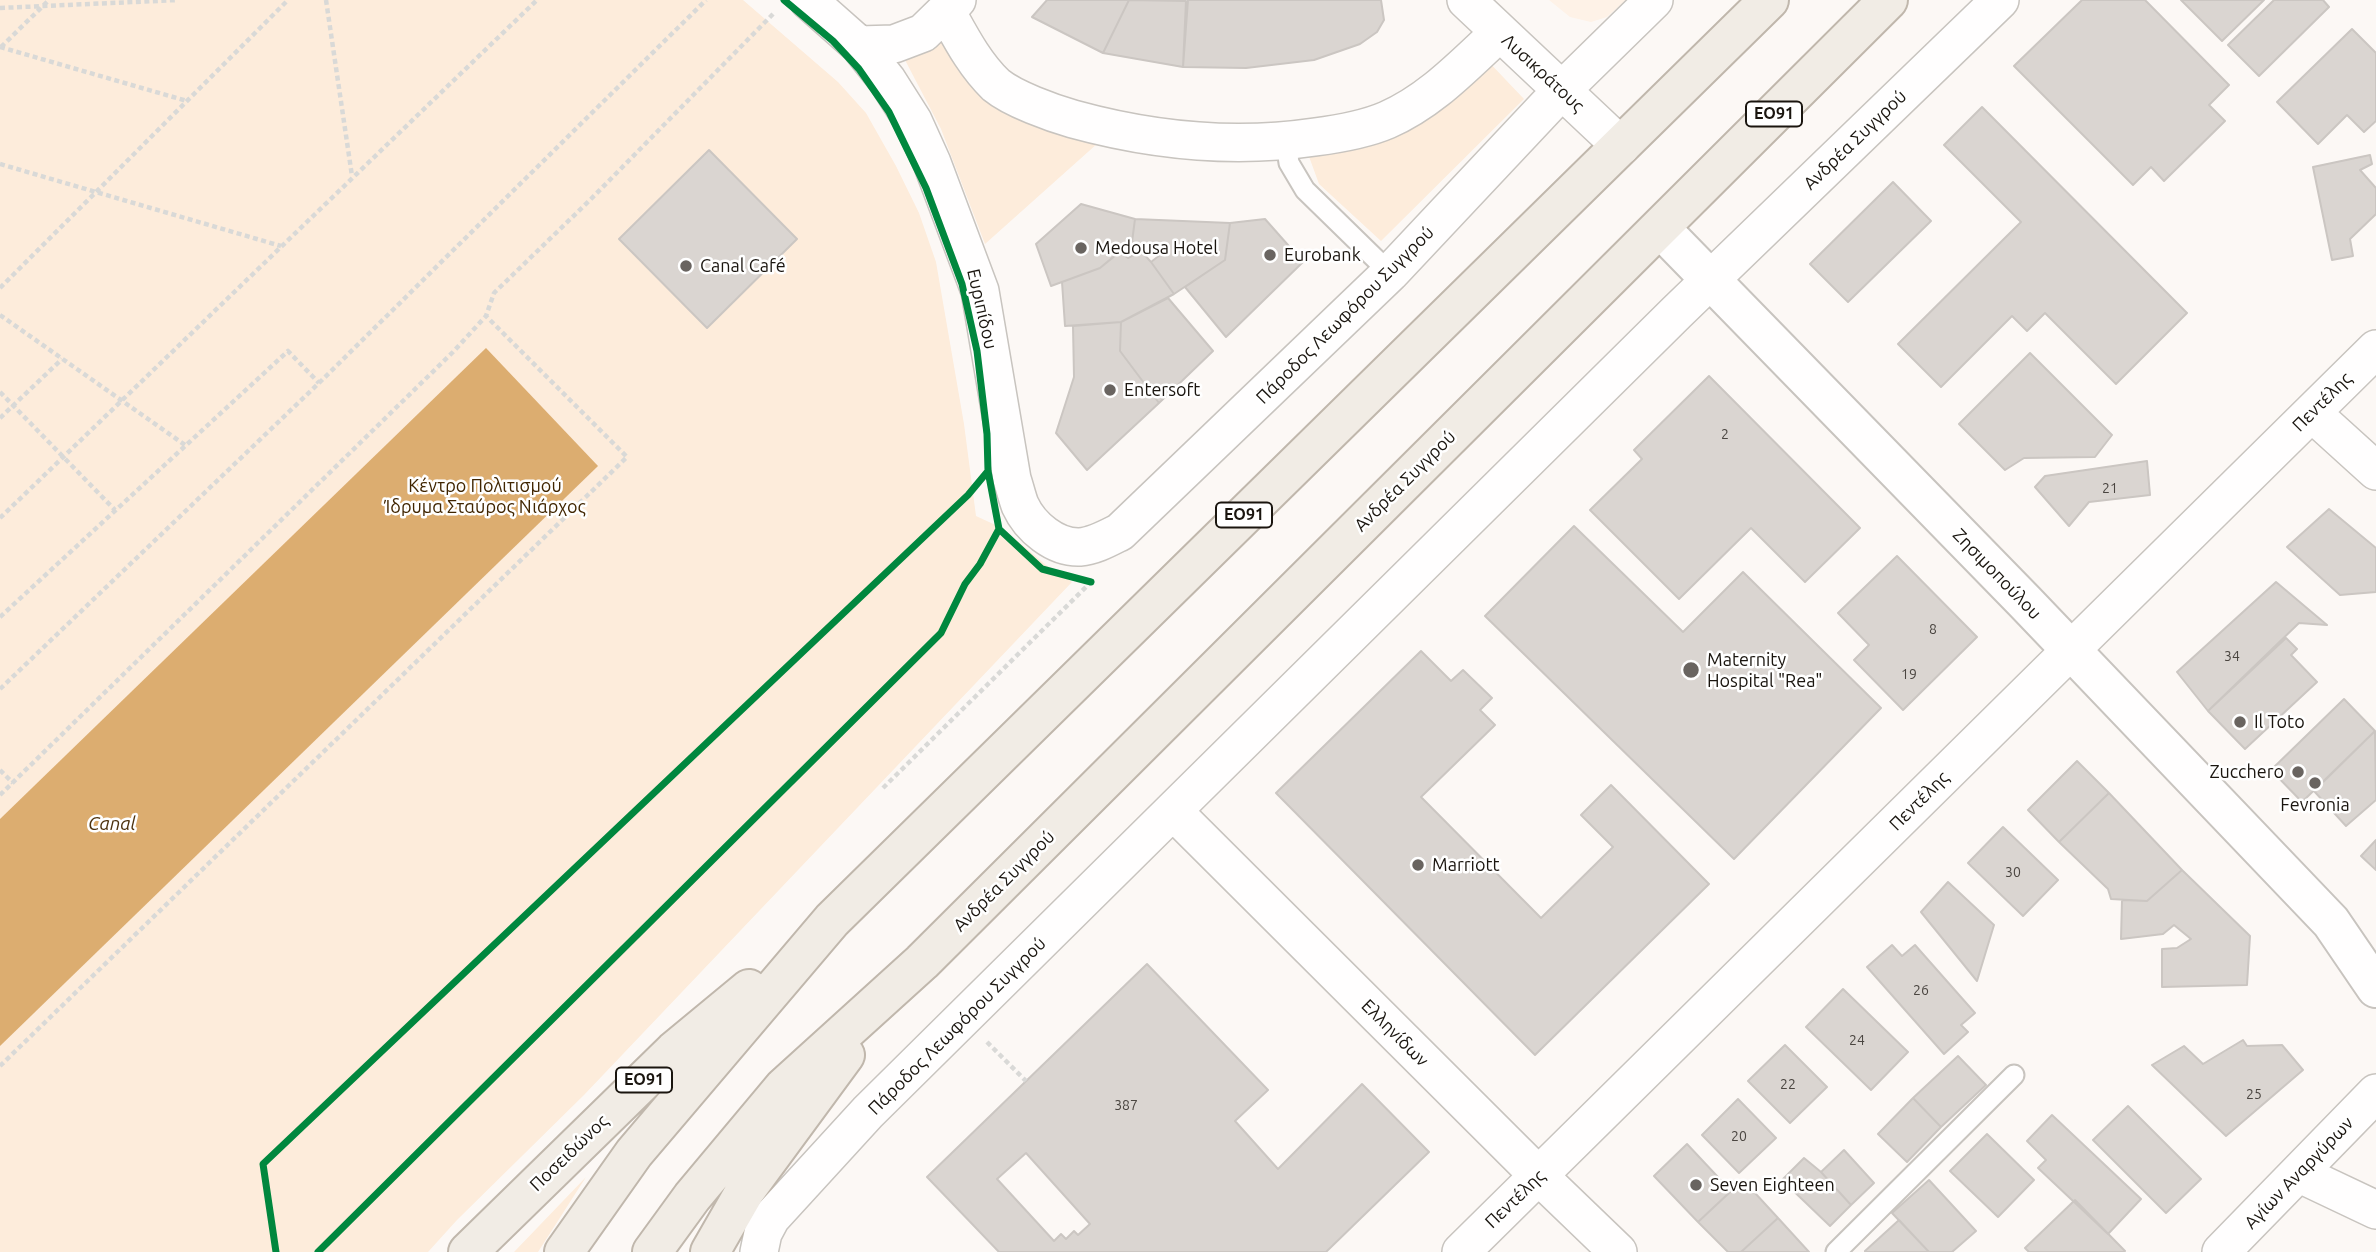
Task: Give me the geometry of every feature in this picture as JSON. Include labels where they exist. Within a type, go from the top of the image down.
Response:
[{"type":"highway","name":"ΕΟ91","points":[[832,920],[1769,0]]},
{"type":"highway","name":"Ανδρέα Συγγρού","points":[[922,962],[1888,0]]},
{"type":"highway","name":"Ποσειδώνος","points":[[468,1252],[674,1051],[832,920]]},
{"type":"highway","points":[[564,1252],[634,1153],[832,920]]},
{"type":"highway","name":"ΕΟ91","points":[[710,1252],[745,1191],[832,1071],[922,962]]},
{"type":"highway","points":[[653,1252],[692,1197],[784,1087],[922,962]]},
{"type":"street","name":"Λυσικράτους","points":[[1466,0],[1621,146]]},
{"type":"street","points":[[1562,90],[1654,0]]},
{"type":"street","name":"Ανδρέα Συγγρού","points":[[1174,812],[1711,279],[2000,0]]},
{"type":"street","points":[[859,45],[894,44],[923,33],[943,4],[969,52],[997,86],[1044,110],[1099,126],[1161,138],[1228,144],[1286,142],[1342,134],[1386,121],[1428,97],[1499,33]]},
{"type":"street","name":"Ευριπίδου","points":[[792,6],[859,45],[887,80],[913,121],[947,200],[980,291],[1012,479],[1021,507],[1034,524],[1058,544],[1079,547],[1098,543],[1121,533]]},
{"type":"street","name":"Πάροδος Λεωφόρου Συγγρού","points":[[1121,533],[1390,273],[1562,90]]},
{"type":"street","name":"Ζησιμοπούλου","points":[[1660,228],[2331,922],[2376,988]]},
{"type":"street","name":"Πεντέλης","points":[[1461,1252],[2376,349]]},
{"type":"street","points":[[2312,412],[2376,471]]},
{"type":"street","name":"Πάροδος Λεωφόρου Συγγρού","points":[[758,1252],[763,1233],[771,1218],[869,1112],[1174,812]]},
{"type":"street","name":"Ελληνίδων","points":[[1174,812],[1618,1252]]},
{"type":"street","name":"Ζησιμοπούλου","points":[[2331,922],[2376,949]]},
{"type":"street","name":"Αγίων Αναργύρων","points":[[2221,1252],[2376,1093]]},
{"type":"street","points":[[2298,1173],[2376,1210]]},
{"type":"lane","points":[[1286,142],[1289,163],[1305,190],[1390,273]]},
{"type":"lane","points":[[1836,1252],[2014,1074]]},
{"type":"path","points":[[36,0],[42,6]]},
{"type":"path","points":[[49,0],[0,47],[187,101]]},
{"type":"path","points":[[0,8],[178,0]]},
{"type":"path","points":[[0,288],[288,0]]},
{"type":"path","points":[[326,0],[352,177]]},
{"type":"path","points":[[0,518],[537,0]]},
{"type":"path","points":[[0,689],[318,383],[706,0]]},
{"type":"path","points":[[0,795],[453,352],[486,316],[494,293],[792,6]]},
{"type":"path","points":[[0,164],[281,246]]},
{"type":"path","points":[[0,315],[185,445]]},
{"type":"path","points":[[0,1066],[627,457],[486,316]]},
{"type":"path","points":[[0,618],[288,351],[318,383]]},
{"type":"path","points":[[0,418],[62,359]]},
{"type":"path","points":[[0,392],[116,510]]},
{"type":"path","points":[[1079,579],[1091,582]]},
{"type":"path","points":[[884,788],[1091,582]]},
{"type":"path","points":[[0,770],[13,783]]},
{"type":"path","points":[[964,1019],[1026,1081]]},
{"type":"shaded area","points":[[1549,0],[1626,0],[1607,17],[1591,22],[1570,17]]},
{"type":"green space","name":"Κέντρο Πολιτισμού Ίδρυμα Σταύρος Νιάρχος","points":[[0,0],[743,0],[838,82],[866,113],[896,166],[919,213],[936,262],[964,424],[976,516],[1002,528],[1046,565],[1072,582],[584,1095],[428,1252],[0,1252]]},
{"type":"green space","points":[[942,34],[1098,143],[985,244],[941,129],[905,60]]},
{"type":"green space","points":[[1485,58],[1524,99],[1381,241],[1319,184],[1307,151]]},
{"type":"green space","points":[[586,1177],[538,1252],[514,1252]]},
{"type":"water","name":"Canal","points":[[486,348],[598,466],[0,1046],[0,819]]},
{"type":"building","points":[[1047,0],[1129,0],[1103,53],[1032,17]]},
{"type":"building","points":[[1129,0],[1186,1],[1183,67],[1103,53]]},
{"type":"building","points":[[1188,0],[1381,0],[1384,20],[1377,32],[1360,44],[1314,60],[1246,68],[1183,67]]},
{"type":"building","points":[[2082,0],[2145,0],[2229,85],[2209,105],[2225,121],[2164,181],[2151,167],[2133,185],[2014,66]]},
{"type":"building","points":[[2181,0],[2264,0],[2222,41]]},
{"type":"building","points":[[2274,0],[2323,0],[2329,7],[2259,76],[2228,45]]},
{"type":"building","points":[[2352,29],[2376,53],[2376,121],[2364,132],[2347,115],[2318,144],[2277,102]]},
{"type":"building","points":[[1982,107],[2187,313],[2116,384],[2045,313],[2027,331],[2012,316],[1941,387],[1898,344],[2021,222],[1944,145]]},
{"type":"building","points":[[709,150],[797,239],[707,328],[619,239]]},
{"type":"building","points":[[2370,155],[2372,164],[2360,170],[2376,188],[2376,214],[2350,239],[2353,256],[2332,260],[2313,167]]},
{"type":"building","points":[[1893,182],[1931,221],[1848,302],[1810,264]]},
{"type":"building","name":"Medousa Hotel","points":[[1081,204],[1135,219],[1132,242],[1100,268],[1051,286],[1036,244]]},
{"type":"building","points":[[1135,219],[1230,223],[1225,260],[1174,294],[1151,262],[1160,255],[1132,242]]},
{"type":"building","points":[[1265,219],[1303,262],[1226,337],[1185,287],[1225,260],[1230,223]]},
{"type":"building","points":[[1141,251],[1174,294],[1121,322],[1065,326],[1062,282],[1100,268],[1119,252],[1128,258]]},
{"type":"building","points":[[1168,298],[1213,351],[1159,403],[1120,351],[1121,322]]},
{"type":"building","name":"Entersoft","points":[[1121,322],[1120,351],[1159,403],[1087,470],[1056,433],[1074,377],[1073,326]]},
{"type":"building","points":[[2030,353],[2112,435],[2095,457],[2024,458],[2005,470],[1959,424]]},
{"type":"building","points":[[1709,376],[1860,528],[1805,582],[1751,528],[1679,599],[1590,510],[1642,459],[1634,450]]},
{"type":"building","points":[[2147,461],[2150,495],[2089,502],[2069,526],[2035,487],[2045,476]]},
{"type":"building","points":[[2329,509],[2376,548],[2376,592],[2340,595],[2287,547]]},
{"type":"building","name":"Maternity Hospital \"Rea\"","points":[[1574,526],[1683,632],[1743,572],[1881,708],[1734,859],[1485,616]]},
{"type":"building","points":[[1897,556],[1977,637],[1903,710],[1854,660],[1869,645],[1838,613]]},
{"type":"building","points":[[2276,582],[2327,625],[2299,623],[2208,711],[2177,672]]},
{"type":"building","points":[[2286,638],[2297,649],[2291,655],[2317,682],[2245,749],[2208,711]]},
{"type":"building","name":"Marriott","points":[[1421,651],[1451,681],[1463,670],[1492,698],[1480,710],[1495,725],[1421,797],[1541,918],[1613,847],[1581,815],[1611,785],[1709,884],[1535,1055],[1276,793]]},
{"type":"building","points":[[2344,699],[2375,731],[2302,802],[2271,770]]},
{"type":"building","points":[[2375,731],[2376,800],[2346,826],[2314,791]]},
{"type":"building","points":[[2077,761],[2109,793],[2059,842],[2028,810]]},
{"type":"building","points":[[2109,793],[2182,870],[2147,901],[2111,899],[2108,889],[2059,842]]},
{"type":"building","points":[[2003,827],[2058,880],[2023,916],[1968,863]]},
{"type":"building","points":[[2376,840],[2376,870],[2361,856]]},
{"type":"building","points":[[2182,870],[2250,936],[2247,985],[2162,987],[2162,949],[2177,948],[2191,939],[2174,925],[2163,934],[2121,939],[2122,900],[2147,901]]},
{"type":"building","points":[[1948,882],[1994,925],[1977,981],[1921,912]]},
{"type":"building","points":[[1892,945],[1902,956],[1915,945],[1975,1013],[1961,1025],[1968,1032],[1944,1054],[1867,967]]},
{"type":"building","points":[[1147,964],[1268,1090],[1235,1121],[1278,1169],[1362,1084],[1429,1152],[1326,1252],[999,1252],[927,1177]],"holes":[[[1026,1153],[1090,1224],[1078,1235],[1074,1231],[1066,1239],[1061,1234],[1054,1241],[997,1179]]]},
{"type":"building","points":[[1843,989],[1908,1052],[1871,1090],[1806,1027]]},
{"type":"building","points":[[2243,1040],[2247,1046],[2282,1045],[2303,1070],[2226,1136],[2152,1065],[2184,1046],[2203,1064]]},
{"type":"building","points":[[1785,1045],[1827,1087],[1790,1123],[1748,1081]]},
{"type":"building","points":[[1958,1056],[1986,1085],[1941,1127],[1913,1098]]},
{"type":"building","points":[[1913,1098],[1941,1127],[1907,1162],[1878,1134]]},
{"type":"building","points":[[1738,1099],[1776,1138],[1739,1173],[1702,1135]]},
{"type":"building","points":[[2128,1106],[2201,1179],[2166,1213],[2093,1140]]},
{"type":"building","points":[[2052,1115],[2141,1199],[2108,1234],[2038,1168],[2046,1160],[2027,1141]]},
{"type":"building","points":[[1987,1134],[2034,1180],[1998,1217],[1950,1171]]},
{"type":"building","points":[[1687,1144],[1731,1191],[1698,1222],[1654,1176]]},
{"type":"building","points":[[1844,1150],[1874,1183],[1851,1205],[1821,1172]]},
{"type":"building","points":[[1804,1158],[1821,1172],[1851,1205],[1830,1226],[1782,1180]]},
{"type":"building","points":[[1743,1180],[1778,1218],[1741,1252],[1728,1252],[1698,1222]]},
{"type":"building","points":[[1929,1180],[1976,1231],[1952,1252],[1929,1252],[1892,1213]]},
{"type":"building","points":[[2075,1200],[2124,1252],[2029,1252],[2025,1248]]},
{"type":"building","points":[[1778,1218],[1809,1252],[1741,1252]]},
{"type":"building","points":[[1899,1220],[1929,1252],[1865,1252],[1865,1251]]},
{"type":"cycle path","points":[[784,0],[833,41],[859,69],[889,112],[926,188],[962,284],[977,351],[987,434],[988,471],[999,529],[1042,569],[1091,582]]},
{"type":"cycle path","points":[[276,1252],[263,1164],[968,495],[988,471]]},
{"type":"cycle path","points":[[318,1252],[941,633],[965,584],[980,564],[999,529]]},
{"type":"place","name":"Medousa Hotel","points":[[1081,248]]},
{"type":"place","name":"Eurobank","points":[[1270,255]]},
{"type":"place","name":"Canal Café","points":[[686,266]]},
{"type":"place","name":"Entersoft","points":[[1110,390]]},
{"type":"place","name":"Maternity Hospital \"Rea\"","points":[[1691,670]]},
{"type":"place","name":"Il Toto","points":[[2240,722]]},
{"type":"place","name":"Zucchero","points":[[2298,772]]},
{"type":"place","name":"Fevronia","points":[[2315,783]]},
{"type":"place","name":"Marriott","points":[[1418,865]]},
{"type":"place","name":"Seven Eighteen","points":[[1696,1185]]}]
